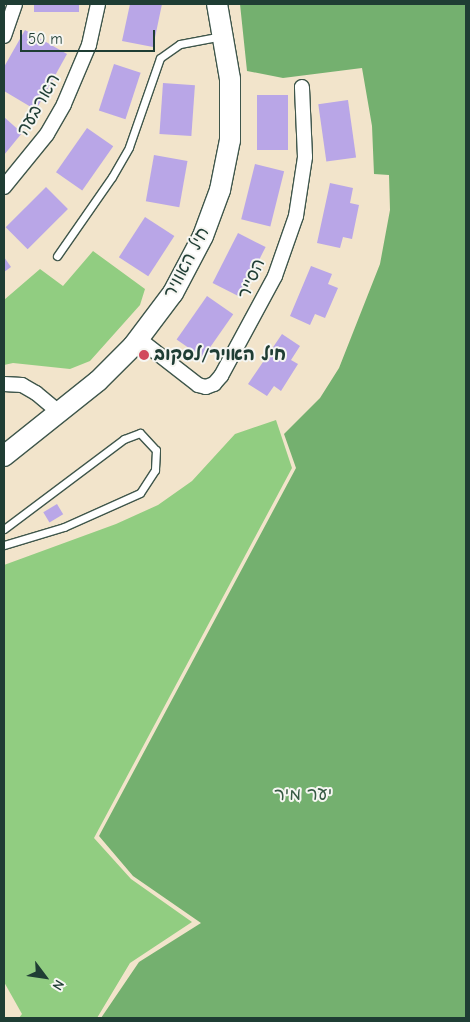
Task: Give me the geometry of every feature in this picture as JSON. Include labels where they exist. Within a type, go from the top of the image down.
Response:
[{"type":"street","points":[[4,36],[15,4]]},
{"type":"street","name":"הארבעה","points":[[4,187],[47,134],[64,104],[89,45],[98,4]]},
{"type":"street","name":"חיל האוויר","points":[[4,456],[98,381],[138,338],[173,293],[190,265],[220,190],[231,121],[224,36],[217,4]]},
{"type":"street","name":"הסייר","points":[[138,338],[198,385],[206,387],[222,376],[275,276],[296,216],[305,157],[302,87]]},
{"type":"street","points":[[4,384],[22,386],[36,393],[60,413]]},
{"type":"lane","points":[[56,256],[112,177],[129,147],[160,58],[180,44],[224,36]]},
{"type":"lane","points":[[4,529],[124,439],[140,433],[156,450],[155,470],[140,493],[64,527],[4,545]]},
{"type":"green space","name":"יער מיר","points":[[240,4],[466,4],[466,1018],[101,1018],[139,962],[201,923],[133,876],[99,836],[296,468],[284,434],[320,398],[339,368],[380,264],[390,210],[389,175],[374,174],[372,126],[362,68],[283,78],[247,71]]},
{"type":"green space","points":[[93,251],[145,289],[140,305],[90,361],[70,369],[13,363],[4,365],[4,300],[40,269],[63,286]]},
{"type":"green space","points":[[276,420],[292,468],[94,838],[131,879],[192,922],[130,963],[97,1018],[19,1018],[22,1014],[4,982],[4,565],[116,524],[158,505],[192,481],[235,434]]},
{"type":"building","points":[[34,4],[79,4],[79,12],[34,12]]},
{"type":"building","points":[[130,4],[162,4],[153,47],[122,41]]},
{"type":"building","points":[[25,30],[67,54],[36,110],[4,91],[4,67]]},
{"type":"building","points":[[114,64],[141,73],[125,119],[99,111]]},
{"type":"building","points":[[163,83],[195,85],[191,136],[159,134]]},
{"type":"building","points":[[257,95],[288,95],[288,150],[257,150]]},
{"type":"building","points":[[348,100],[356,157],[326,162],[318,104]]},
{"type":"building","points":[[4,117],[22,133],[4,155]]},
{"type":"building","points":[[87,128],[113,146],[82,191],[56,172]]},
{"type":"building","points":[[154,155],[187,161],[179,207],[146,201]]},
{"type":"building","points":[[255,164],[284,171],[270,227],[241,219]]},
{"type":"building","points":[[330,183],[353,188],[350,203],[359,205],[352,239],[343,237],[340,248],[317,243]]},
{"type":"building","points":[[46,187],[68,209],[28,249],[6,227]]},
{"type":"building","points":[[145,217],[174,236],[148,276],[119,257]]},
{"type":"building","points":[[238,233],[266,247],[240,297],[213,283]]},
{"type":"building","points":[[4,257],[11,267],[4,272]]},
{"type":"building","points":[[311,266],[332,274],[328,284],[338,288],[325,318],[315,314],[310,325],[290,316]]},
{"type":"building","points":[[207,296],[233,314],[203,358],[177,339]]},
{"type":"building","points":[[282,334],[300,346],[291,360],[298,364],[281,391],[274,386],[267,396],[248,384]]},
{"type":"building","points":[[57,504],[63,514],[49,523],[43,512]]},
{"type":"place","name":"חיל האויר/לסקוב","points":[[144,355]]}]
